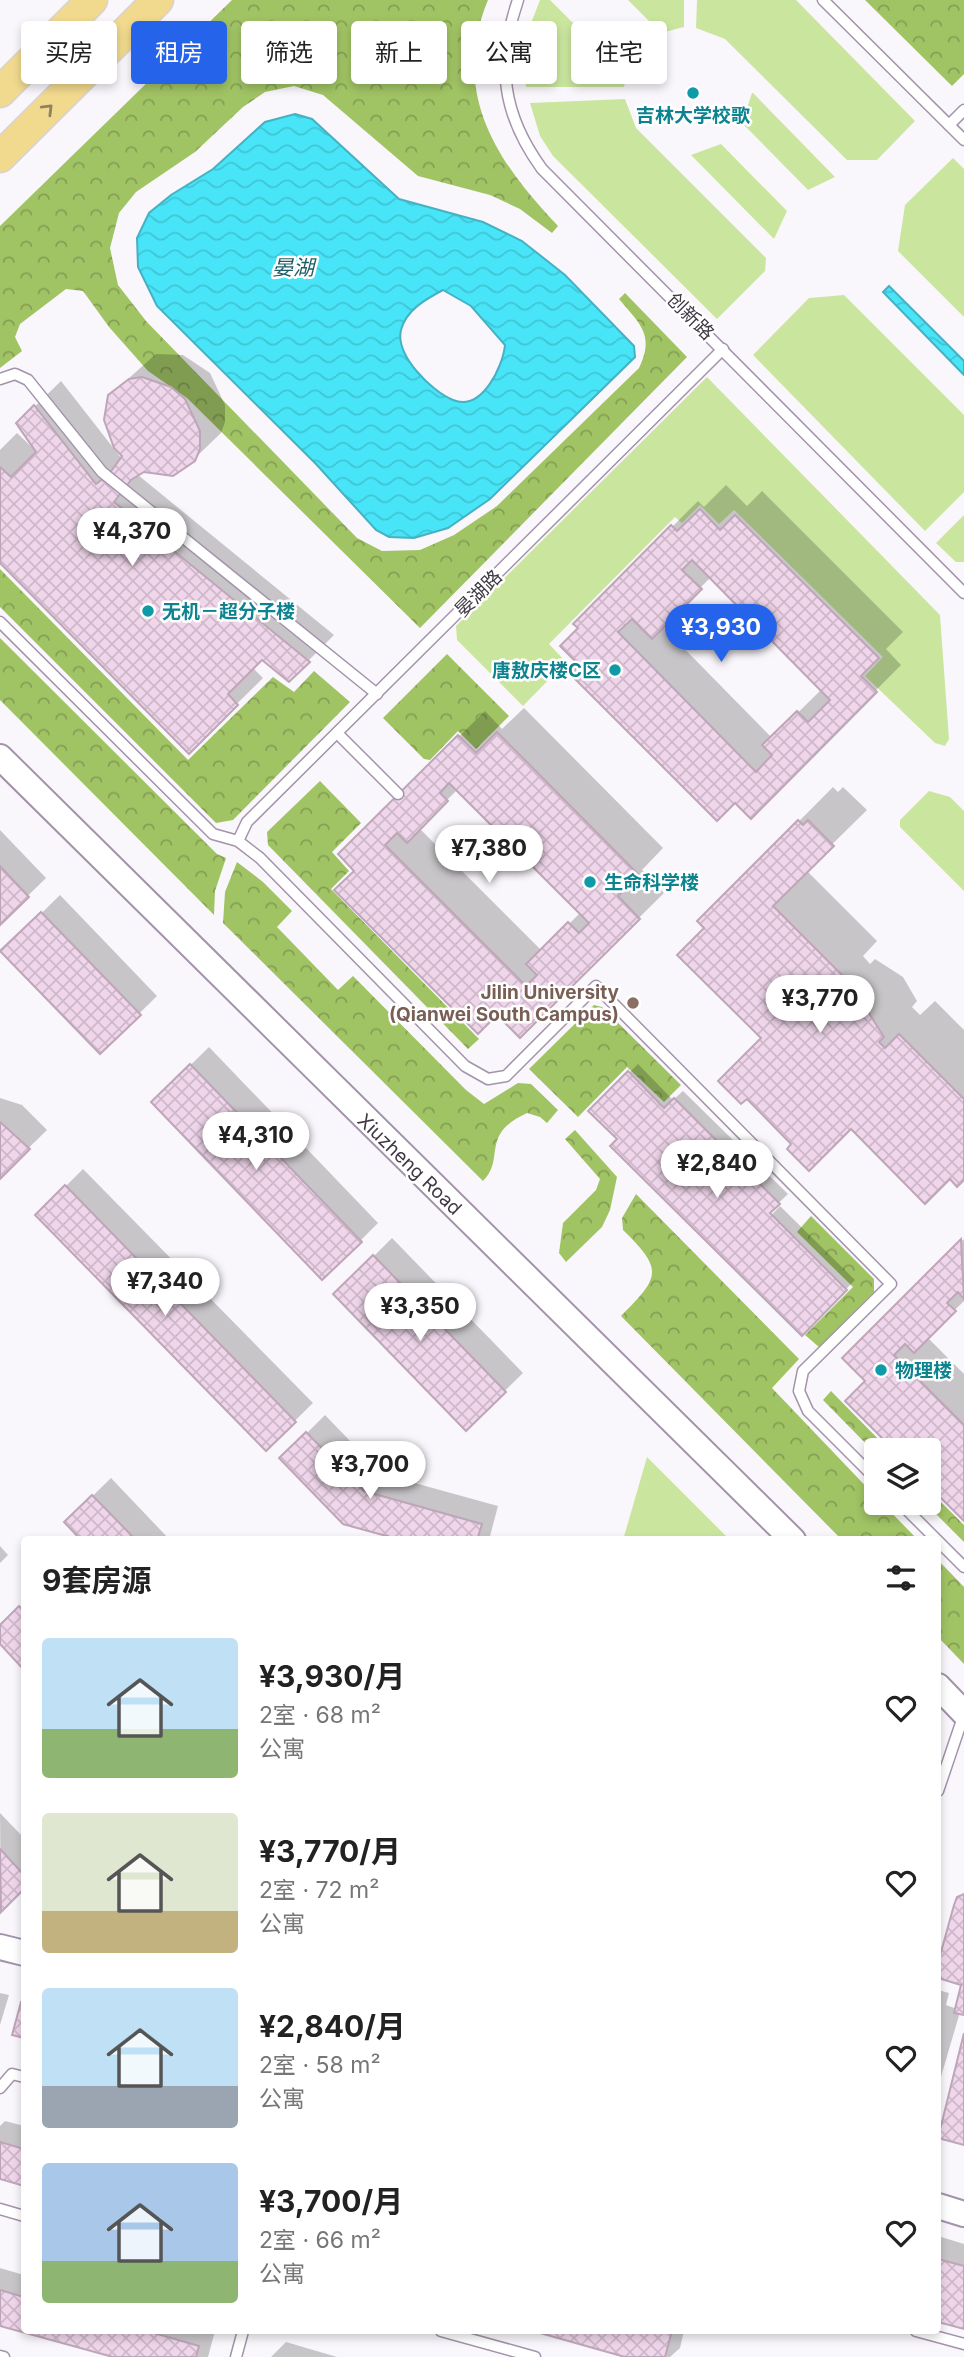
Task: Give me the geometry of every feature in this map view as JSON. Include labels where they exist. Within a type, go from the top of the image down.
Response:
[{"type":"main road","points":[[0,92],[92,0]]},
{"type":"main road","points":[[0,157],[158,0]]},
{"type":"street","name":"Xiuzheng Road","points":[[0,757],[789,1536]]},
{"type":"street","points":[[941,1689],[964,1713]]},
{"type":"street","points":[[0,1947],[21,1952]]},
{"type":"street","points":[[941,2207],[964,2214]]},
{"type":"lane","name":"创新路","points":[[518,0],[507,34],[505,71],[511,112],[523,142],[542,169],[964,593]]},
{"type":"lane","points":[[823,0],[964,139]]},
{"type":"lane","points":[[949,125],[964,110]]},
{"type":"lane","name":"晏湖路","points":[[238,841],[247,822],[723,349]]},
{"type":"lane","points":[[0,379],[15,374],[28,380],[102,472],[377,694]]},
{"type":"lane","points":[[0,622],[213,834],[238,841],[260,858],[465,1066],[488,1079],[506,1076],[596,986],[891,1284],[803,1371],[799,1391],[808,1411],[864,1467]]},
{"type":"lane","points":[[337,733],[398,794]]},
{"type":"lane","points":[[912,1515],[932,1536]]},
{"type":"lane","points":[[941,1545],[964,1567]]},
{"type":"lane","points":[[941,1782],[964,1713]]},
{"type":"lane","points":[[0,2088],[12,2074],[21,2076]]},
{"type":"lane","points":[[0,2209],[21,2215]]},
{"type":"lane","points":[[236,2357],[242,2334]]},
{"type":"lane","points":[[452,2334],[535,2357]]},
{"type":"lane","points":[[927,2334],[964,2344]]},
{"type":"green space","points":[[232,0],[488,0],[482,21],[461,21],[461,84],[476,84],[486,123],[499,150],[516,176],[558,226],[552,233],[520,209],[490,195],[418,176],[323,95],[294,86],[265,92],[243,107],[195,152],[136,192],[119,213],[110,248],[118,285],[146,321],[357,538],[382,551],[420,550],[454,535],[497,506],[639,368],[646,347],[645,338],[639,323],[619,299],[625,293],[687,357],[420,628],[187,398],[148,371],[109,327],[83,291],[66,289],[20,324],[15,337],[22,351],[0,368],[0,226],[146,84],[227,84],[227,21],[210,21]]},
{"type":"green space","points":[[540,0],[550,0],[571,21],[571,84],[625,84],[624,87],[526,87],[526,84],[557,84],[557,21],[532,21]]},
{"type":"green space","points":[[628,0],[684,0],[684,27],[667,31],[667,21],[649,21]]},
{"type":"green space","points":[[697,0],[796,0],[915,121],[877,160],[847,160],[725,39],[696,28]]},
{"type":"green space","points":[[865,0],[964,0],[964,74],[952,86]]},
{"type":"green space","points":[[752,93],[835,177],[808,190],[742,123]]},
{"type":"green space","points":[[625,99],[636,128],[766,258],[765,271],[717,319],[553,156],[540,136],[530,103]]},
{"type":"green space","points":[[721,144],[787,211],[774,239],[691,155]]},
{"type":"green space","points":[[953,158],[964,169],[964,317],[898,251],[905,205]]},
{"type":"green space","points":[[844,295],[964,415],[964,492],[925,531],[753,355],[809,298]]},
{"type":"green space","points":[[707,377],[940,615],[949,739],[945,746],[935,743],[865,676],[883,657],[734,510],[719,524],[700,505],[682,523],[675,517],[549,644],[566,662],[523,706],[457,640],[456,626]]},
{"type":"green space","points":[[964,515],[964,562],[956,562],[936,543]]},
{"type":"green space","points":[[0,569],[188,760],[273,677],[294,692],[314,671],[350,702],[233,820],[216,823],[0,607]]},
{"type":"green space","points":[[0,638],[217,854],[226,858],[215,891],[214,915],[0,700]]},
{"type":"green space","points":[[447,654],[509,716],[476,749],[458,731],[430,760],[424,759],[383,718]]},
{"type":"green space","points":[[320,781],[361,823],[332,852],[349,871],[331,889],[479,1039],[468,1049],[268,845],[267,832]]},
{"type":"green space","points":[[929,791],[950,797],[964,811],[964,891],[900,827],[900,820]]},
{"type":"green space","points":[[237,862],[263,882],[292,911],[277,927],[338,990],[353,976],[466,1090],[484,1104],[518,1083],[531,1084],[558,1110],[547,1123],[540,1117],[527,1113],[512,1121],[498,1138],[493,1164],[483,1181],[223,923],[225,892]]},
{"type":"green space","points":[[594,1005],[602,1007],[681,1085],[664,1102],[627,1067],[578,1117],[529,1069]]},
{"type":"green space","points":[[575,1130],[617,1177],[610,1210],[602,1227],[566,1262],[559,1253],[563,1223],[596,1190],[600,1179],[565,1139]]},
{"type":"green space","points":[[636,1194],[799,1359],[772,1388],[864,1484],[864,1515],[894,1515],[914,1536],[838,1536],[621,1316],[644,1292],[652,1273],[645,1255],[623,1230],[622,1218]]},
{"type":"green space","points":[[811,1216],[874,1279],[874,1292],[819,1347],[805,1335],[853,1287],[797,1232]]},
{"type":"green space","points":[[831,1391],[877,1438],[864,1438],[864,1442],[823,1400]]},
{"type":"green space","points":[[647,1457],[726,1536],[624,1536]]},
{"type":"green space","points":[[941,1502],[964,1525],[964,1542],[937,1515],[941,1515]]},
{"type":"green space","points":[[941,1563],[964,1587],[964,1664],[941,1640]]},
{"type":"water","name":"晏湖","points":[[295,114],[312,119],[399,199],[483,222],[522,241],[565,275],[634,346],[635,357],[490,499],[448,528],[414,538],[389,537],[376,530],[316,464],[157,306],[138,267],[137,238],[149,213],[171,195],[213,169],[265,122]],"holes":[[[443,290],[471,306],[505,345],[500,364],[489,385],[473,399],[463,402],[444,395],[416,371],[404,350],[401,330],[412,311]]]},
{"type":"water","points":[[889,286],[964,361],[964,375],[883,292]]},
{"type":"building","name":"无机－超分子楼","points":[[142,377],[171,387],[185,399],[200,431],[200,449],[195,461],[173,476],[144,472],[131,480],[114,502],[310,662],[289,682],[262,660],[228,694],[238,705],[189,754],[0,563],[0,467],[11,477],[36,452],[16,423],[34,405],[96,484],[109,474],[122,456],[114,448],[104,420],[108,395],[129,379]]},
{"type":"building","name":"唐敖庆楼C区","points":[[700,509],[720,530],[735,515],[879,658],[861,676],[877,692],[751,819],[735,803],[717,821],[570,674],[579,665],[560,646],[578,628],[573,624],[671,525],[677,531]],"holes":[[[692,560],[830,700],[808,722],[797,711],[762,745],[772,755],[756,772],[618,632],[632,619],[652,639],[702,589],[682,570]]]},
{"type":"building","name":"生命科学楼","points":[[497,732],[639,875],[618,896],[640,919],[520,1038],[497,1015],[478,1034],[334,890],[354,871],[338,854],[458,735],[476,753]],"holes":[[[449,783],[589,923],[579,933],[568,922],[526,964],[537,975],[526,986],[385,845],[397,833],[407,843],[448,801],[440,793]]]},
{"type":"building","points":[[798,820],[803,825],[808,820],[834,846],[773,906],[844,977],[830,992],[835,997],[840,992],[867,1010],[884,1037],[879,1042],[885,1048],[899,1034],[964,1099],[964,1180],[957,1187],[950,1179],[925,1204],[851,1129],[809,1171],[787,1149],[791,1144],[747,1099],[741,1104],[718,1081],[761,1038],[677,955],[704,928],[697,921]]},
{"type":"building","points":[[0,866],[29,897],[0,925]]},
{"type":"building","points":[[41,912],[141,1015],[100,1054],[0,951]]},
{"type":"building","points":[[190,1064],[362,1242],[322,1280],[151,1102]]},
{"type":"building","points":[[628,1071],[664,1108],[674,1098],[780,1204],[770,1213],[847,1290],[802,1336],[610,1146],[617,1139],[588,1111]]},
{"type":"building","points":[[0,1122],[30,1149],[0,1179]]},
{"type":"building","points":[[65,1185],[296,1422],[266,1451],[35,1215]]},
{"type":"building","name":"物理楼","points":[[961,1239],[964,1299],[958,1292],[947,1303],[956,1311],[914,1353],[905,1344],[894,1355],[964,1425],[964,1521],[941,1498],[941,1438],[882,1438],[845,1401],[865,1381],[842,1358]]},
{"type":"building","points":[[373,1255],[506,1392],[466,1431],[333,1294]]},
{"type":"building","points":[[306,1432],[364,1491],[482,1524],[478,1536],[386,1536],[343,1524],[279,1458]]},
{"type":"building","points":[[92,1495],[132,1536],[77,1536],[64,1522]]},
{"type":"building","points":[[19,1606],[21,1667],[0,1644],[0,1625]]},
{"type":"building","points":[[0,1849],[21,1872],[21,1892],[1,1912]]},
{"type":"building","points":[[964,1894],[964,2015],[954,2013],[961,1985],[941,1979],[941,1952],[957,1897]]},
{"type":"building","points":[[21,2002],[21,2037],[12,2035]]},
{"type":"building","points":[[964,2033],[964,2145],[941,2139],[941,2126]]},
{"type":"building","points":[[0,2142],[21,2148],[21,2185],[0,2179]]},
{"type":"building","points":[[941,2260],[964,2266],[964,2329],[941,2323]]},
{"type":"building","points":[[0,2290],[21,2296],[21,2332],[0,2326]]},
{"type":"building","points":[[29,2334],[157,2334],[199,2346],[196,2357],[113,2357]]},
{"type":"building","points":[[544,2334],[671,2334],[665,2357],[625,2357]]},
{"type":"place","name":"吉林大学校歌","points":[[693,93]]},
{"type":"place","name":"无机－超分子楼","points":[[148,611]]},
{"type":"place","name":"唐敖庆楼C区","points":[[615,670]]},
{"type":"place","name":"生命科学楼","points":[[590,882]]},
{"type":"place","name":"Jilin University (Qianwei South Campus)","points":[[633,1003]]},
{"type":"place","name":"物理楼","points":[[881,1370]]}]
